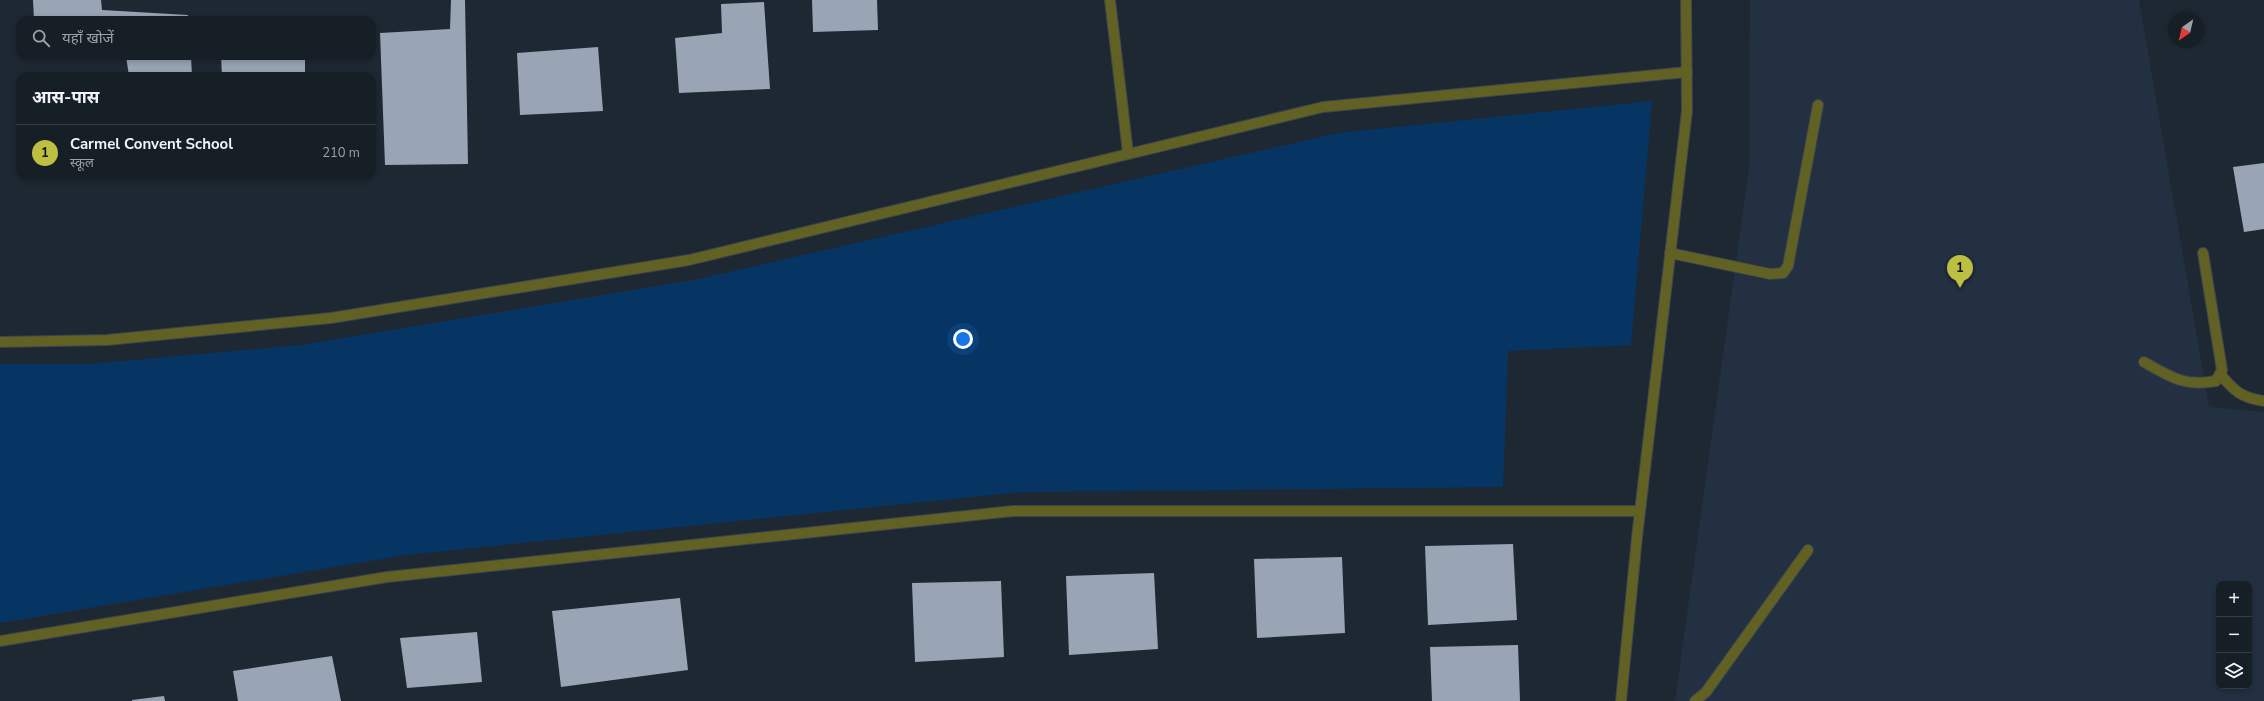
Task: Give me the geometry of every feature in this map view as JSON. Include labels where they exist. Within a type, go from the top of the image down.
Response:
[{"type":"street","points":[[1110,0],[1128,153]]},
{"type":"street","points":[[1621,701],[1640,511],[1687,111],[1686,0]]},
{"type":"street","points":[[0,342],[107,340],[331,318],[689,260],[1323,107],[1687,72]]},
{"type":"street","points":[[1670,252],[1770,274],[1782,273],[1788,266],[1818,104]]},
{"type":"street","points":[[2144,362],[2174,379],[2199,384],[2216,381],[2220,374],[2222,370],[2203,253]]},
{"type":"street","points":[[2220,374],[2231,388],[2247,398],[2264,401]]},
{"type":"street","points":[[0,641],[387,577],[1013,511],[1640,511]]},
{"type":"street","points":[[1695,701],[1706,692],[1808,550]]},
{"type":"shaded area","points":[[1750,0],[2139,0],[2209,407],[2264,412],[2264,701],[1675,701],[1749,168]]},
{"type":"shaded area","points":[[1652,101],[1631,345],[1508,351],[1503,487],[1021,492],[406,555],[0,623],[0,364],[89,364],[301,345],[694,280],[1338,133]]},
{"type":"building","points":[[33,0],[101,0],[102,10],[188,15],[188,16],[34,16]]},
{"type":"building","points":[[451,0],[465,0],[468,164],[385,165],[380,33],[450,29]]},
{"type":"building","points":[[812,0],[877,0],[878,30],[813,32]]},
{"type":"building","points":[[764,2],[770,89],[679,93],[675,38],[722,33],[721,4]]},
{"type":"building","points":[[598,47],[603,111],[520,115],[517,53]]},
{"type":"building","points":[[127,60],[191,60],[192,72],[128,72]]},
{"type":"building","points":[[221,60],[305,60],[305,72],[222,72]]},
{"type":"building","points":[[2264,163],[2264,229],[2244,232],[2233,167]]},
{"type":"building","points":[[1513,544],[1517,620],[1428,625],[1425,546]]},
{"type":"building","points":[[1342,557],[1345,633],[1257,638],[1254,559]]},
{"type":"building","points":[[1154,573],[1158,649],[1069,655],[1066,576]]},
{"type":"building","points":[[1001,581],[1004,657],[915,662],[912,583]]},
{"type":"building","points":[[680,598],[688,670],[561,687],[552,611]]},
{"type":"building","points":[[477,632],[482,682],[407,688],[400,638]]},
{"type":"building","points":[[1518,645],[1520,701],[1432,701],[1430,647]]},
{"type":"building","points":[[332,656],[341,701],[238,701],[233,671]]},
{"type":"building","points":[[164,696],[165,701],[132,701],[132,700]]},
{"type":"place","name":"Carmel Convent School","points":[[1960,288]]}]
